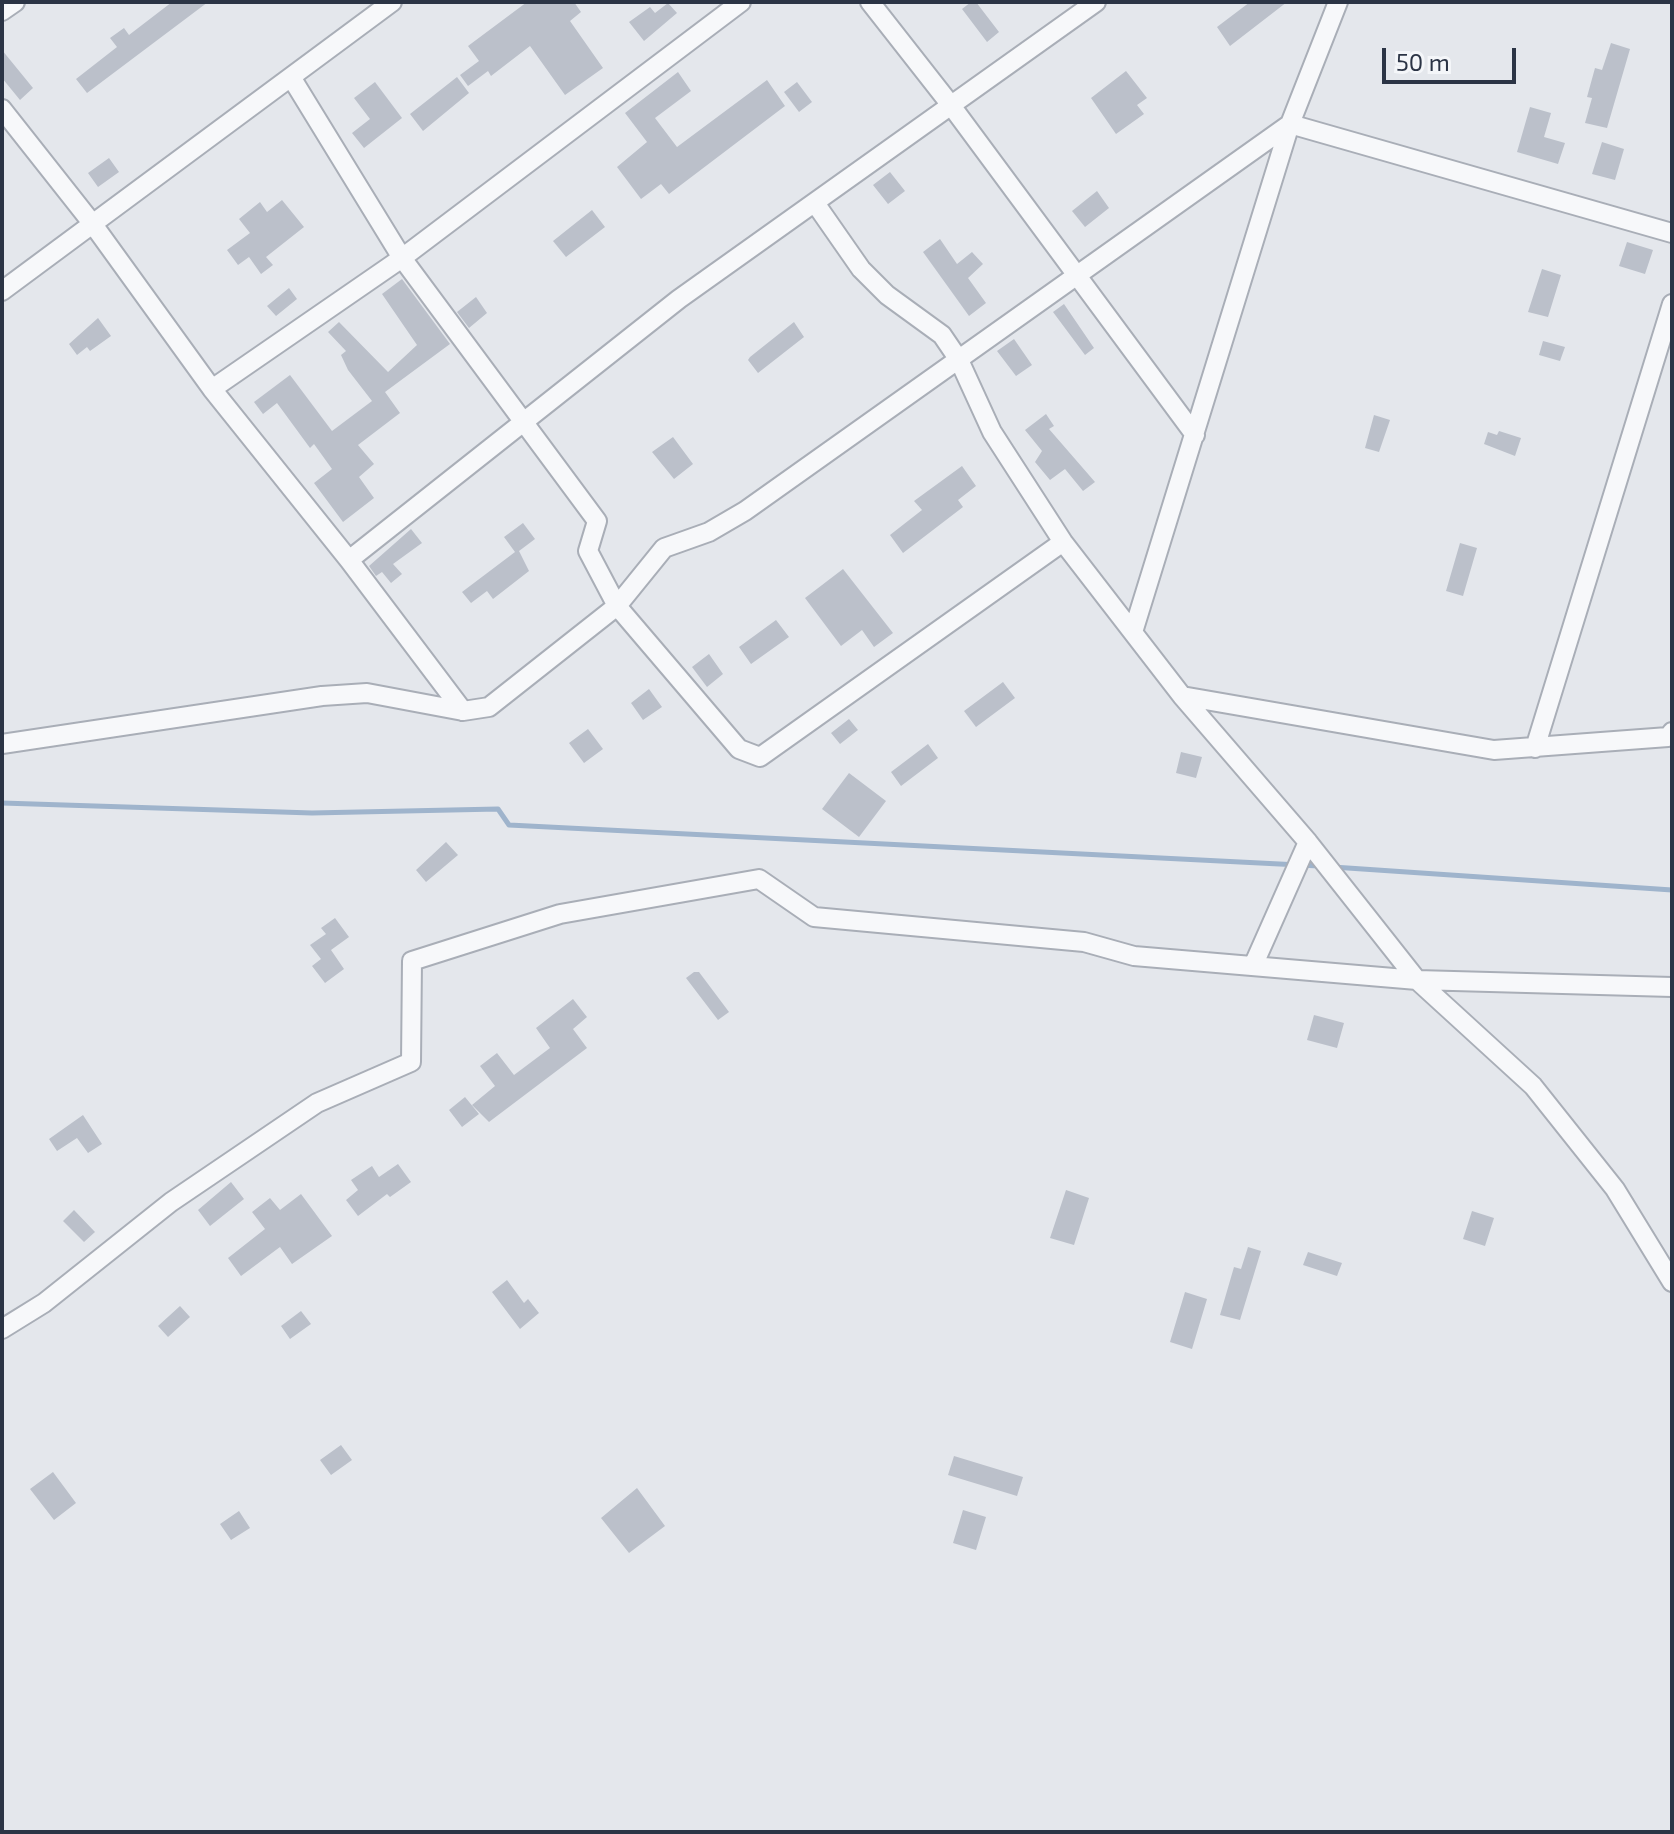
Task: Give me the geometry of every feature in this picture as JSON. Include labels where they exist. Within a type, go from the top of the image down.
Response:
[{"type":"street","points":[[2,11],[15,2]]},
{"type":"street","points":[[2,291],[392,2]]},
{"type":"street","points":[[212,389],[402,258],[741,2]]},
{"type":"street","points":[[870,2],[950,104],[1195,435]]},
{"type":"street","points":[[349,560],[679,299],[1096,2]]},
{"type":"street","points":[[1133,632],[1290,124],[1338,2]]},
{"type":"street","points":[[291,77],[402,258],[597,521],[588,551],[617,606],[739,749],[760,757],[1063,542]]},
{"type":"street","points":[[2,109],[92,223],[212,389],[349,560],[463,711]]},
{"type":"street","points":[[1290,124],[1672,233]]},
{"type":"street","points":[[2,744],[322,696],[367,693],[463,711],[489,707],[617,606],[664,548],[709,532],[745,511],[1290,124]]},
{"type":"street","points":[[815,203],[861,269],[887,295],[942,335],[959,360],[992,432],[1063,542],[1182,696],[1308,842],[1417,980],[1533,1086],[1615,1189],[1672,1282]]},
{"type":"street","points":[[1535,748],[1672,304]]},
{"type":"street","points":[[1182,696],[1494,750],[1668,737],[1672,732]]},
{"type":"street","points":[[1253,966],[1308,842]]},
{"type":"street","points":[[2,1329],[44,1303],[171,1202],[317,1103],[411,1062],[412,961],[560,914],[759,879],[814,917],[1084,942],[1134,956],[1417,980],[1672,987]]},
{"type":"building","points":[[172,2],[208,2],[87,93],[76,79],[117,47],[110,38],[124,28],[129,35]]},
{"type":"building","points":[[527,2],[574,2],[581,12],[570,21],[603,68],[565,95],[530,46],[491,76],[488,71],[468,86],[460,75],[479,61],[468,46]]},
{"type":"building","points":[[976,2],[999,32],[987,42],[962,9]]},
{"type":"building","points":[[1250,2],[1287,2],[1230,46],[1217,27]]},
{"type":"building","points":[[668,3],[677,13],[644,41],[629,22],[650,7],[655,13]]},
{"type":"building","points":[[1611,43],[1630,49],[1607,128],[1585,123],[1592,98],[1587,97],[1595,68],[1602,70]]},
{"type":"building","points":[[2,50],[33,88],[20,100],[2,78]]},
{"type":"building","points":[[1126,71],[1147,98],[1137,105],[1144,114],[1116,134],[1091,98]]},
{"type":"building","points":[[678,72],[691,91],[655,118],[677,147],[767,80],[785,106],[669,194],[661,184],[641,199],[617,167],[647,142],[625,113]]},
{"type":"building","points":[[457,77],[469,93],[423,131],[410,114]]},
{"type":"building","points":[[375,82],[402,118],[364,148],[352,133],[370,119],[354,98]]},
{"type":"building","points":[[797,82],[812,102],[799,112],[784,92]]},
{"type":"building","points":[[1530,107],[1551,113],[1544,137],[1565,143],[1558,164],[1517,152]]},
{"type":"building","points":[[1602,142],[1624,149],[1615,180],[1592,174]]},
{"type":"building","points":[[109,158],[119,172],[98,187],[88,173]]},
{"type":"building","points":[[890,172],[905,191],[888,204],[873,185]]},
{"type":"building","points":[[1097,191],[1109,208],[1085,227],[1072,211]]},
{"type":"building","points":[[282,200],[304,227],[266,257],[273,265],[261,274],[249,257],[238,265],[227,250],[250,233],[239,219],[260,202],[267,212]]},
{"type":"building","points":[[592,210],[605,227],[566,257],[553,241]]},
{"type":"building","points":[[940,239],[957,264],[972,252],[983,264],[968,278],[986,303],[969,316],[923,252]]},
{"type":"building","points":[[1627,242],[1653,250],[1645,274],[1619,266]]},
{"type":"building","points":[[1542,269],[1561,275],[1548,317],[1528,312]]},
{"type":"building","points":[[402,279],[450,344],[385,392],[400,413],[358,445],[374,464],[359,477],[374,498],[343,522],[314,483],[332,469],[314,444],[310,448],[277,403],[263,414],[254,402],[290,375],[332,431],[372,401],[348,370],[341,355],[346,351],[328,332],[339,322],[388,372],[417,345],[382,294]]},
{"type":"building","points":[[289,288],[297,299],[276,316],[267,306]]},
{"type":"building","points":[[476,297],[487,313],[469,328],[457,312]]},
{"type":"building","points":[[1064,304],[1094,348],[1085,355],[1053,312]]},
{"type":"building","points":[[98,318],[111,336],[90,351],[87,347],[77,355],[69,344]]},
{"type":"building","points":[[794,322],[804,337],[758,373],[748,360],[750,357]]},
{"type":"building","points":[[1014,339],[1032,365],[1016,376],[997,351]]},
{"type":"building","points":[[1543,341],[1565,347],[1560,361],[1539,355]]},
{"type":"building","points":[[1046,414],[1054,426],[1049,429],[1095,482],[1083,491],[1065,469],[1050,480],[1035,462],[1042,451],[1025,430]]},
{"type":"building","points":[[1374,415],[1390,420],[1379,452],[1365,448]]},
{"type":"building","points":[[1499,431],[1521,438],[1515,456],[1484,444],[1488,432],[1497,435]]},
{"type":"building","points":[[673,437],[693,464],[674,479],[652,452]]},
{"type":"building","points":[[962,466],[976,486],[958,500],[963,507],[903,553],[890,535],[922,510],[914,501]]},
{"type":"building","points":[[523,523],[535,539],[519,551],[529,571],[493,599],[487,591],[471,603],[462,592],[515,552],[504,537]]},
{"type":"building","points":[[411,529],[422,543],[393,564],[402,574],[391,583],[382,572],[376,576],[369,566]]},
{"type":"building","points":[[1460,543],[1477,548],[1463,596],[1446,591]]},
{"type":"building","points":[[843,569],[893,633],[874,647],[862,630],[841,646],[805,598]]},
{"type":"building","points":[[776,620],[789,637],[751,664],[739,647]]},
{"type":"building","points":[[709,654],[723,674],[707,687],[692,667]]},
{"type":"building","points":[[1003,682],[1015,698],[976,727],[964,711]]},
{"type":"building","points":[[649,689],[662,707],[643,720],[631,703]]},
{"type":"building","points":[[849,719],[858,730],[840,744],[831,733]]},
{"type":"building","points":[[588,729],[603,749],[584,763],[569,743]]},
{"type":"building","points":[[928,744],[938,758],[901,786],[891,772]]},
{"type":"building","points":[[1181,752],[1202,757],[1196,778],[1176,773]]},
{"type":"building","points":[[849,773],[886,801],[859,837],[822,809]]},
{"type":"building","points":[[446,842],[458,855],[426,882],[416,870]]},
{"type":"building","points":[[335,918],[349,937],[331,950],[344,969],[325,983],[312,966],[321,959],[310,945],[326,934],[321,928]]},
{"type":"building","points":[[699,972],[729,1012],[718,1020],[686,978]]},
{"type":"building","points":[[573,999],[587,1017],[573,1029],[587,1048],[489,1122],[472,1105],[495,1086],[480,1066],[497,1053],[514,1075],[550,1048],[536,1028]]},
{"type":"building","points":[[1314,1015],[1344,1023],[1337,1048],[1307,1040]]},
{"type":"building","points":[[465,1097],[479,1114],[462,1127],[449,1110]]},
{"type":"building","points":[[83,1115],[102,1144],[88,1153],[77,1138],[57,1151],[49,1139]]},
{"type":"building","points":[[398,1164],[411,1182],[390,1197],[387,1194],[358,1216],[346,1200],[358,1190],[351,1180],[372,1166],[379,1177]]},
{"type":"building","points":[[231,1182],[244,1199],[210,1226],[198,1210]]},
{"type":"building","points":[[1066,1190],[1089,1198],[1074,1245],[1050,1238]]},
{"type":"building","points":[[301,1194],[332,1236],[292,1264],[280,1247],[241,1276],[228,1258],[265,1229],[252,1212],[270,1198],[280,1210]]},
{"type":"building","points":[[74,1210],[95,1232],[84,1242],[63,1221]]},
{"type":"building","points":[[1472,1211],[1494,1218],[1485,1246],[1463,1239]]},
{"type":"building","points":[[1248,1247],[1261,1251],[1240,1320],[1220,1315],[1234,1267],[1241,1269]]},
{"type":"building","points":[[1308,1252],[1342,1263],[1337,1276],[1303,1265]]},
{"type":"building","points":[[507,1280],[524,1303],[528,1299],[539,1313],[520,1329],[492,1292]]},
{"type":"building","points":[[1185,1292],[1207,1299],[1192,1349],[1170,1342]]},
{"type":"building","points":[[180,1306],[190,1317],[168,1337],[158,1326]]},
{"type":"building","points":[[301,1311],[311,1324],[290,1339],[281,1326]]},
{"type":"building","points":[[341,1445],[352,1460],[331,1475],[320,1460]]},
{"type":"building","points":[[954,1456],[1023,1477],[1017,1496],[948,1475]]},
{"type":"building","points":[[53,1472],[76,1503],[54,1520],[30,1489]]},
{"type":"building","points":[[637,1488],[665,1526],[629,1553],[601,1518]]},
{"type":"building","points":[[963,1510],[986,1517],[976,1550],[953,1543]]},
{"type":"building","points":[[239,1511],[250,1528],[231,1540],[220,1524]]},
{"type":"waterway","points":[[2,803],[312,813],[498,809],[509,825],[1319,866]]},
{"type":"waterway","points":[[1333,867],[1672,890]]}]
